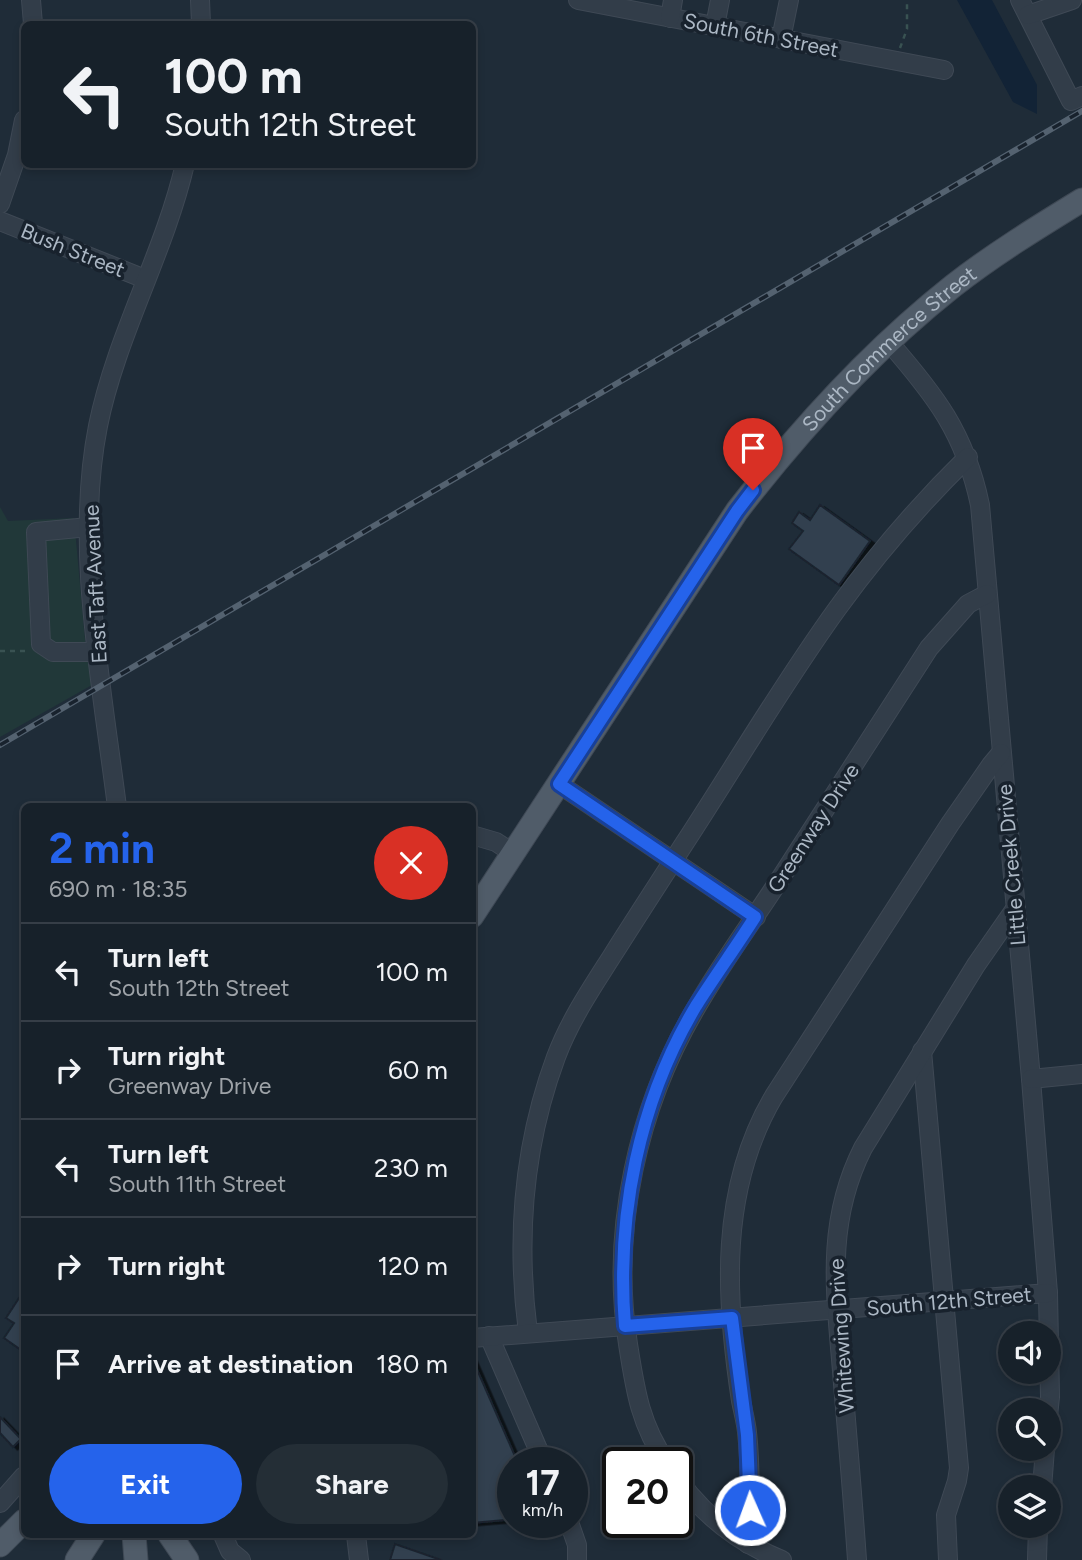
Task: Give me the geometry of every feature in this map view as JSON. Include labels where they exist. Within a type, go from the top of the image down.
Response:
[{"type":"main road","name":"South Commerce Street","points":[[476,902],[514,854],[737,511],[786,448],[843,385],[888,341],[954,285],[1025,235],[1082,200]]},
{"type":"main road","points":[[0,1545],[21,1524]]},
{"type":"main road","points":[[77,1560],[91,1538]]},
{"type":"main road","points":[[134,1538],[136,1560]]},
{"type":"main road","points":[[172,1538],[187,1560]]},
{"type":"street","points":[[31,0],[33,21]]},
{"type":"street","points":[[200,0],[201,21]]},
{"type":"street","name":"South 6th Street","points":[[578,0],[671,9],[715,26],[944,70]]},
{"type":"street","points":[[715,26],[720,0]]},
{"type":"street","points":[[781,39],[789,0]]},
{"type":"street","points":[[1072,0],[1024,8],[1071,101],[1082,96]]},
{"type":"street","name":"Bush Street","points":[[0,204],[18,155],[21,138]]},
{"type":"street","name":"East Taft Avenue","points":[[117,803],[98,652],[89,527],[90,482],[97,427],[111,373],[169,219],[184,168]]},
{"type":"street","name":"Bush Street","points":[[0,221],[145,279]]},
{"type":"street","name":"Little Creek Drive","points":[[888,341],[933,394],[954,427],[968,457],[981,505],[1048,1293],[1049,1398]]},
{"type":"street","points":[[528,1334],[523,1277],[525,1181],[540,1110],[555,1059],[580,1005],[836,610],[884,547],[968,457]]},
{"type":"street","points":[[89,527],[36,532],[41,643],[53,652],[98,652]]},
{"type":"street","name":"Greenway Drive","points":[[656,1447],[636,1397],[625,1326],[622,1270],[629,1192],[644,1128],[658,1086],[696,1007],[929,648],[968,604],[987,594]]},
{"type":"street","points":[[748,1544],[747,1435],[732,1318],[729,1259],[731,1225],[758,1123],[950,824],[990,765],[1002,753]]},
{"type":"street","points":[[559,784],[755,917]]},
{"type":"street","points":[[476,836],[496,842],[514,854]]},
{"type":"street","name":"Whitewing Drive","points":[[857,1560],[834,1266],[840,1208],[852,1169],[922,1051],[1015,909]]},
{"type":"street","points":[[922,1051],[946,1301],[958,1468],[946,1515],[948,1560]]},
{"type":"street","points":[[1031,1079],[1082,1074]]},
{"type":"street","name":"South 12th Street","points":[[481,1337],[1048,1293]]},
{"type":"street","points":[[481,1337],[536,1447]]},
{"type":"street","points":[[0,1503],[21,1479]]},
{"type":"street","points":[[693,1498],[703,1510],[735,1536],[782,1560]]},
{"type":"street","points":[[224,1538],[230,1551],[241,1560]]},
{"type":"street","points":[[356,1538],[359,1560]]},
{"type":"street","points":[[575,1538],[577,1560]]},
{"type":"street","points":[[1037,1560],[1038,1538]]},
{"type":"path","points":[[893,61],[907,29],[907,0]]},
{"type":"path","points":[[0,651],[34,650],[41,643]]},
{"type":"green space","points":[[0,507],[8,521],[74,518],[85,640],[92,685],[0,737]]},
{"type":"water","points":[[957,0],[992,0],[1037,85],[1037,114],[1013,102]]},
{"type":"building","points":[[820,505],[870,541],[839,585],[789,549],[803,531],[792,523],[799,512],[810,520]]},
{"type":"building","points":[[21,1295],[21,1350],[4,1338],[14,1323],[6,1318]]},
{"type":"building","points":[[476,1367],[511,1447],[497,1447],[497,1521],[476,1523]]},
{"type":"building","points":[[0,1417],[21,1439],[13,1447],[0,1433]]},
{"type":"building","points":[[395,1544],[441,1560],[390,1560]]},
{"type":"railway","points":[[0,745],[1082,111]]},
{"type":"route","points":[[750,1510],[747,1435],[732,1318],[625,1326],[622,1270],[629,1192],[644,1128],[658,1086],[696,1007],[755,917],[559,784],[753,490]]}]
